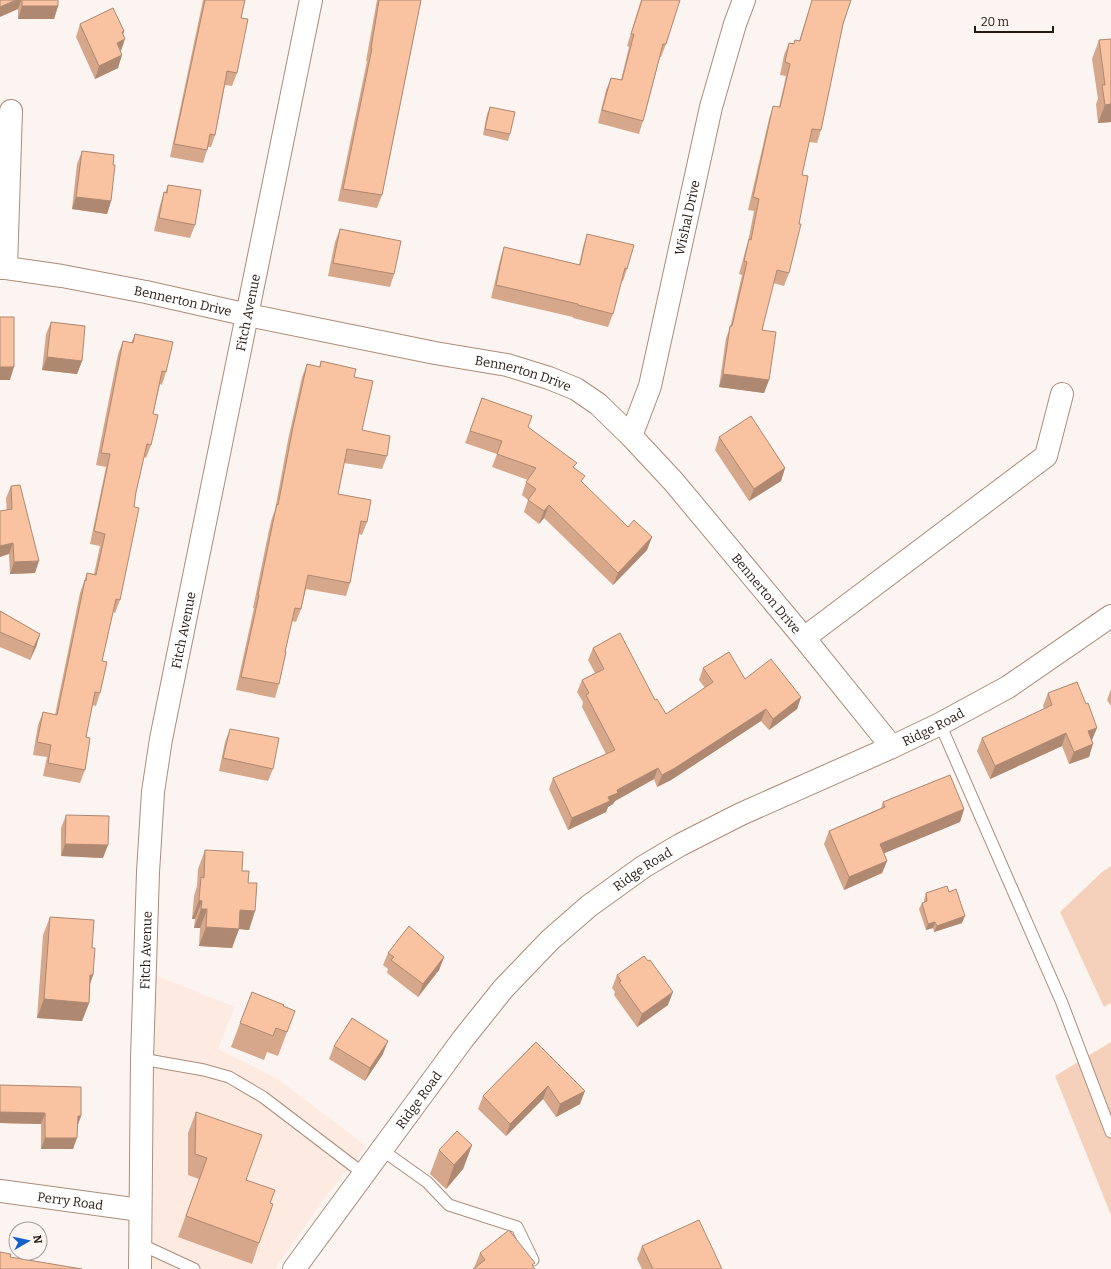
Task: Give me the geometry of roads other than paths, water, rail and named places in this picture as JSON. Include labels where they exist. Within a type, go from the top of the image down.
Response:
[{"type":"street","name":"Fitch Avenue","points":[[140,1269],[142,1059],[152,792],[161,739],[312,0]]},
{"type":"street","name":"Wishal Drive","points":[[631,436],[650,386],[710,107],[735,24],[744,0]]},
{"type":"street","points":[[3,268],[11,110]]},
{"type":"street","name":"Bennerton Drive","points":[[3,268],[62,276],[146,292],[248,315],[435,353],[507,365],[549,378],[576,389],[598,404],[631,436],[673,481],[804,638],[892,747]]},
{"type":"street","points":[[804,638],[1046,456],[1062,394]]},
{"type":"street","name":"Ridge Road","points":[[294,1269],[463,1039],[503,989],[550,940],[589,906],[643,867],[680,845],[741,814],[940,724],[1008,687],[1111,616]]},
{"type":"street","name":"Perry Road","points":[[0,1191],[140,1210]]},
{"type":"lane","points":[[940,724],[1062,1002],[1111,1132]]},
{"type":"lane","points":[[142,1059],[204,1070],[229,1078],[263,1097],[364,1174]]},
{"type":"lane","points":[[382,1150],[427,1182],[449,1205],[518,1227],[533,1260]]},
{"type":"lane","points":[[140,1244],[194,1269]]}]
